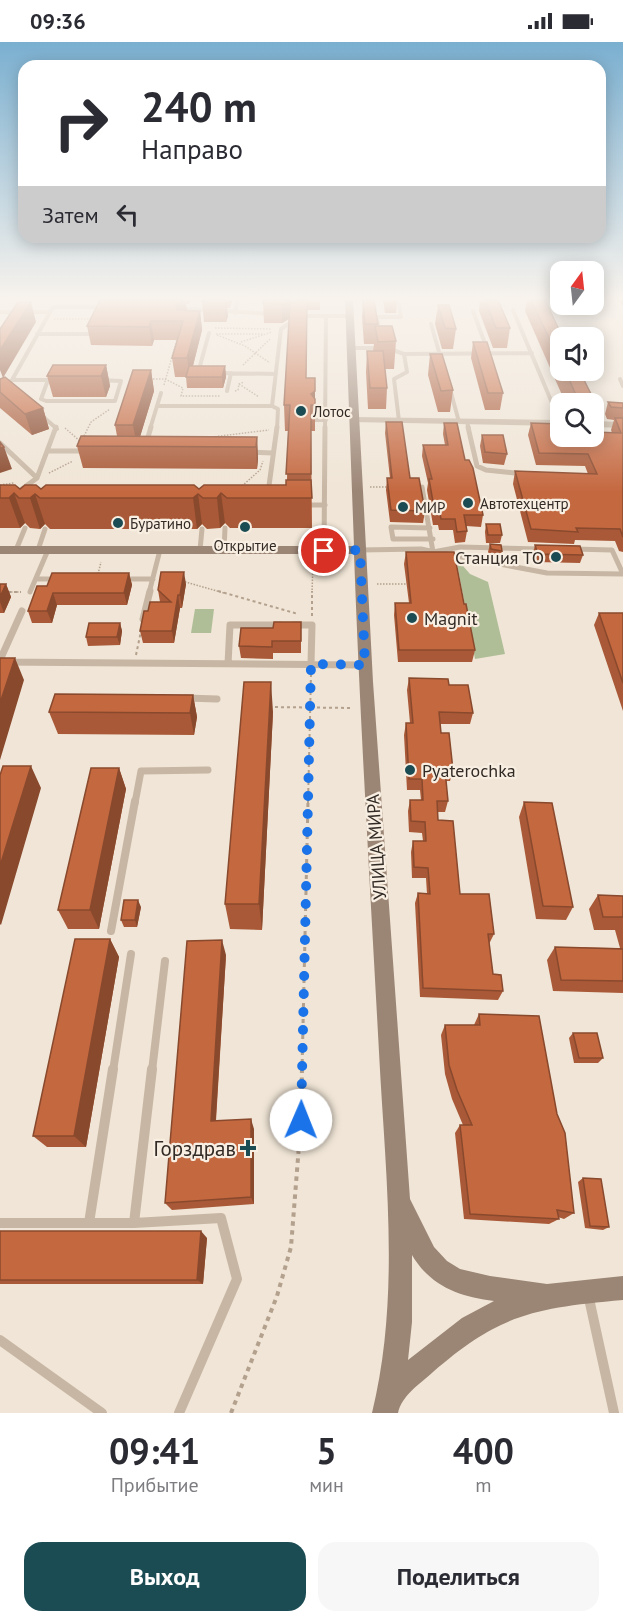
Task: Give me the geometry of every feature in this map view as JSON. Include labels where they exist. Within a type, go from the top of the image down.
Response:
[{"type":"main road","name":"УЛИЦА МИРА","points":[[352,364],[367,708],[400,1230],[401,1306],[395,1372],[388,1403]]},
{"type":"main road","points":[[0,550],[360,550]]},
{"type":"main road","points":[[396,1186],[412,1233],[421,1250],[431,1264],[447,1277],[477,1286],[553,1295]]},
{"type":"main road","points":[[388,1403],[452,1340],[477,1323],[527,1301],[553,1295],[623,1288]]},
{"type":"street","points":[[354,420],[550,423]]},
{"type":"street","points":[[604,424],[623,425]]},
{"type":"lane","points":[[13,393],[2,387],[12,380],[21,364]]},
{"type":"lane","points":[[200,364],[198,373],[276,372]]},
{"type":"lane","points":[[272,406],[277,364]]},
{"type":"lane","points":[[324,551],[326,364]]},
{"type":"lane","points":[[399,421],[394,379],[406,372],[405,364]]},
{"type":"lane","points":[[537,364],[550,396]]},
{"type":"lane","points":[[227,391],[233,373]]},
{"type":"lane","points":[[620,379],[623,386]]},
{"type":"lane","points":[[12,380],[59,380]]},
{"type":"lane","points":[[48,380],[41,396],[41,399],[46,401],[115,401],[122,381],[93,380]]},
{"type":"lane","points":[[449,388],[477,466],[486,470],[531,475]]},
{"type":"lane","points":[[144,452],[161,393]]},
{"type":"lane","points":[[158,406],[272,406],[278,409],[268,495]]},
{"type":"lane","points":[[18,492],[37,478],[57,428],[31,407]]},
{"type":"lane","points":[[278,420],[286,420]]},
{"type":"lane","points":[[315,420],[326,420]]},
{"type":"lane","points":[[0,443],[37,478]]},
{"type":"lane","points":[[48,451],[94,451]]},
{"type":"lane","points":[[243,452],[273,453]]},
{"type":"lane","points":[[422,487],[433,539],[433,552]]},
{"type":"lane","points":[[295,504],[325,505]]},
{"type":"lane","points":[[430,528],[391,527],[393,539],[433,539]]},
{"type":"lane","points":[[16,550],[25,528]]},
{"type":"lane","points":[[224,550],[225,528]]},
{"type":"lane","points":[[30,592],[37,579],[45,529]]},
{"type":"lane","points":[[200,550],[201,529]]},
{"type":"lane","points":[[433,552],[460,547],[547,549]]},
{"type":"lane","points":[[360,550],[421,549],[547,573],[623,574],[612,550],[569,549]]},
{"type":"lane","points":[[143,619],[160,550]]},
{"type":"lane","points":[[37,579],[60,579]]},
{"type":"lane","points":[[96,579],[153,579]]},
{"type":"lane","points":[[22,611],[0,661],[365,665]]},
{"type":"lane","points":[[228,664],[230,626],[312,622],[311,664]]},
{"type":"lane","points":[[172,698],[217,699]]},
{"type":"lane","points":[[111,931],[141,771],[208,770]]},
{"type":"lane","points":[[89,1223],[131,954]]},
{"type":"lane","points":[[134,1223],[165,962]]},
{"type":"lane","points":[[0,1223],[134,1223],[221,1218],[237,1279],[179,1413]]},
{"type":"lane","points":[[587,1292],[614,1413]]},
{"type":"lane","points":[[0,1340],[102,1413]]},
{"type":"path","points":[[161,393],[169,364]]},
{"type":"path","points":[[233,373],[243,364]]},
{"type":"path","points":[[268,364],[276,372]]},
{"type":"path","points":[[142,379],[165,379],[183,388],[180,396],[209,396]]},
{"type":"path","points":[[239,384],[272,406]]},
{"type":"path","points":[[81,442],[91,422],[108,411]]},
{"type":"path","points":[[37,478],[94,451],[61,425]]},
{"type":"path","points":[[210,437],[247,430],[276,430]]},
{"type":"path","points":[[237,491],[260,470],[265,453]]},
{"type":"path","points":[[370,487],[391,487]]},
{"type":"path","points":[[96,579],[101,562]]},
{"type":"path","points":[[153,579],[187,581],[312,622],[313,563]]},
{"type":"path","points":[[377,584],[406,584]]},
{"type":"path","points":[[0,592],[30,592]]},
{"type":"path","points":[[135,663],[143,619]]},
{"type":"path","points":[[231,1413],[277,1296],[291,1247],[301,1120],[311,664]]},
{"type":"path","points":[[263,707],[367,708]]},
{"type":"green space","points":[[456,558],[470,574],[488,582],[505,654],[475,659]]},
{"type":"green space","points":[[195,609],[214,609],[211,633],[191,633]]},
{"type":"building","points":[[286,364],[306,364],[306,378],[315,378],[315,391],[311,394],[315,399],[315,405],[311,405],[311,474],[286,474],[290,405],[284,405]]},
{"type":"building","points":[[368,364],[384,364],[387,388],[370,388]]},
{"type":"building","points":[[433,364],[445,364],[453,390],[441,391]]},
{"type":"building","points":[[479,364],[494,364],[503,393],[488,393]]},
{"type":"building","points":[[53,365],[106,365],[101,376],[47,376]]},
{"type":"building","points":[[189,366],[225,366],[222,377],[186,377]]},
{"type":"building","points":[[133,370],[151,370],[133,425],[115,425]]},
{"type":"building","points":[[5,377],[43,408],[25,414],[0,392],[0,379]]},
{"type":"building","points":[[570,381],[584,381],[590,393],[575,393]]},
{"type":"building","points":[[608,402],[623,403],[623,408],[611,407]]},
{"type":"building","points":[[615,418],[623,418],[623,537],[620,529],[576,528],[578,532],[531,529],[515,471],[597,474],[588,454],[539,453],[531,423],[550,424],[550,447],[604,447],[604,432],[621,433]]},
{"type":"building","points":[[386,422],[402,422],[410,478],[419,478],[425,511],[391,510],[387,478],[392,478]]},
{"type":"building","points":[[444,423],[457,423],[465,460],[469,460],[473,468],[483,515],[464,515],[467,531],[457,532],[455,519],[441,519],[440,513],[435,513],[429,479],[432,479],[423,445],[448,445]]},
{"type":"building","points":[[482,435],[503,435],[507,454],[485,452]]},
{"type":"building","points":[[81,436],[257,437],[256,447],[77,446]]},
{"type":"building","points":[[286,480],[311,480],[312,498],[227,498],[221,493],[217,498],[203,498],[198,494],[193,498],[40,498],[35,494],[30,498],[19,498],[14,493],[9,498],[0,498],[0,485],[15,485],[20,489],[25,485],[36,485],[41,489],[46,485],[194,485],[199,489],[204,485],[286,485]]},
{"type":"building","points":[[486,524],[500,524],[502,535],[488,535]]},
{"type":"building","points":[[490,544],[501,545],[502,551],[491,549]]},
{"type":"building","points":[[535,545],[580,546],[583,555],[538,554]]},
{"type":"building","points":[[406,552],[454,552],[475,650],[399,650],[395,603],[411,603]]},
{"type":"building","points":[[161,572],[184,572],[172,631],[140,631],[144,611],[148,611],[150,602],[171,602],[158,590]]},
{"type":"building","points":[[52,573],[129,573],[124,593],[53,593],[47,611],[28,611],[37,586],[47,586]]},
{"type":"building","points":[[0,584],[6,584],[0,597]]},
{"type":"building","points":[[599,613],[623,613],[623,683]]},
{"type":"building","points":[[274,622],[301,622],[301,641],[272,641],[272,647],[239,646],[241,628],[273,628]]},
{"type":"building","points":[[89,623],[120,623],[117,637],[86,637]]},
{"type":"building","points":[[0,658],[15,658],[0,703]]},
{"type":"building","points":[[409,678],[448,679],[449,685],[468,685],[473,713],[439,712],[441,733],[449,733],[453,770],[445,770],[448,801],[437,801],[438,820],[453,821],[460,894],[489,894],[494,934],[488,934],[493,974],[501,975],[503,991],[423,988],[418,893],[430,894],[428,868],[414,867],[413,841],[426,841],[425,822],[411,821],[410,800],[423,800],[422,779],[409,779],[406,723],[413,723]]},
{"type":"building","points":[[244,682],[271,682],[259,904],[225,904]]},
{"type":"building","points":[[55,694],[193,695],[190,713],[49,712]]},
{"type":"building","points":[[3,766],[31,766],[0,866],[0,775]]},
{"type":"building","points":[[91,768],[119,768],[90,910],[58,910]]},
{"type":"building","points":[[524,802],[552,803],[573,907],[543,906]]},
{"type":"building","points":[[598,895],[623,896],[623,917],[603,917]]},
{"type":"building","points":[[124,900],[138,900],[135,920],[121,920]]},
{"type":"building","points":[[75,939],[110,939],[74,1136],[33,1136]]},
{"type":"building","points":[[222,940],[211,1121],[251,1119],[251,1197],[165,1203],[187,941]]},
{"type":"building","points":[[555,947],[623,949],[623,981],[561,980]]},
{"type":"building","points":[[479,1014],[539,1016],[557,1114],[565,1133],[574,1213],[557,1210],[559,1219],[470,1214],[460,1125],[472,1125],[449,1065],[445,1025],[480,1025]]},
{"type":"building","points":[[573,1033],[597,1033],[603,1058],[579,1058]]},
{"type":"building","points":[[583,1178],[601,1179],[609,1227],[590,1226]]},
{"type":"building","points":[[0,1231],[201,1231],[197,1280],[0,1280]]},
{"type":"place","name":"Лотос","points":[[301,411]]},
{"type":"place","name":"Автотехцентр","points":[[468,503]]},
{"type":"place","name":"МИР","points":[[403,507]]},
{"type":"place","name":"Буратино","points":[[118,523]]},
{"type":"place","name":"Открытие","points":[[245,527]]},
{"type":"place","name":"Станция ТО","points":[[556,557]]},
{"type":"place","name":"Magnit","points":[[412,618]]},
{"type":"place","name":"Pyaterochka","points":[[410,770]]},
{"type":"place","name":"Горздрав","points":[[248,1148]]},
{"type":"route","points":[[301,1120],[311,664],[365,665],[360,550],[324,551]]}]
